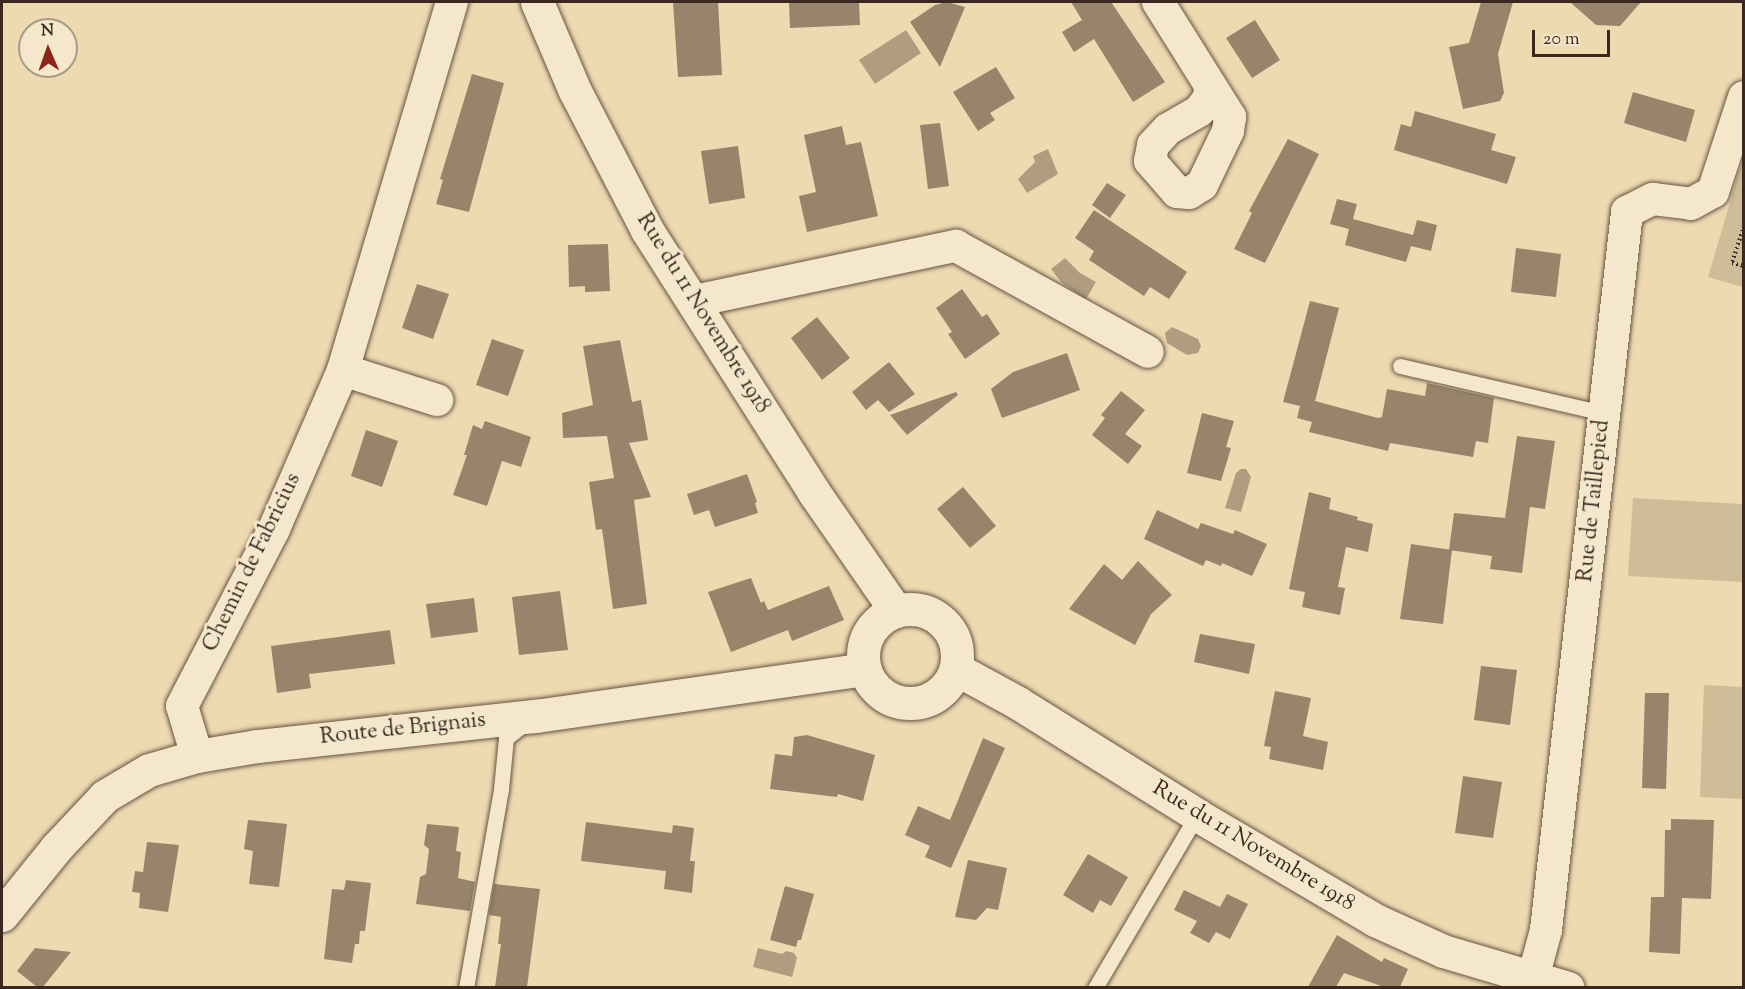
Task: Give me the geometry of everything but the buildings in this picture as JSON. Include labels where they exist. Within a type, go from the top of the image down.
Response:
[{"type":"street","name":"Chemin de Fabricius","points":[[197,756],[182,706],[274,529],[342,370],[452,2]]},
{"type":"street","name":"Rue du 11 Novembre 1918","points":[[537,2],[575,91],[642,220],[813,490],[896,611]]},
{"type":"street","points":[[1158,2],[1209,87]]},
{"type":"street","name":"Rue de Taillepied","points":[[1533,978],[1546,930],[1628,212],[1653,199],[1691,204],[1713,192],[1743,97]]},
{"type":"street","points":[[694,301],[956,246],[1148,352]]},
{"type":"street","points":[[342,370],[437,400]]},
{"type":"street","points":[[911,608],[925,611],[938,618],[955,640],[956,669],[950,681],[940,692],[921,701],[901,702],[867,684],[863,655],[866,641],[873,627],[883,617],[911,608]]},
{"type":"street","name":"Rue du 11 Novembre 1918","points":[[956,669],[1018,703],[1197,815],[1409,938],[1486,965],[1568,987]]},
{"type":"street","name":"Route de Brignais","points":[[2,915],[56,848],[105,796],[149,770],[197,756],[256,746],[535,716],[867,684]]},
{"type":"lane","points":[[1400,366],[1604,413]]},
{"type":"lane","points":[[466,987],[501,789],[506,738],[535,716]]},
{"type":"lane","points":[[1095,987],[1197,815]]},
{"type":"path","points":[[1743,226],[1732,263],[1743,266]]},
{"type":"path","points":[[867,684],[901,702]]},
{"type":"shaded area","points":[[906,30],[921,53],[875,84],[859,60]]},
{"type":"shaded area","points":[[1048,149],[1058,174],[1027,193],[1018,179],[1035,162],[1033,156]]},
{"type":"shaded area","points":[[1743,158],[1743,287],[1708,277]]},
{"type":"shaded area","points":[[1065,258],[1080,273],[1096,282],[1086,299],[1062,283],[1051,269]]},
{"type":"shaded area","points":[[1172,327],[1198,339],[1201,346],[1198,353],[1187,355],[1167,343],[1165,333]]},
{"type":"shaded area","points":[[1241,469],[1246,469],[1251,477],[1241,512],[1225,508],[1236,473]]},
{"type":"shaded area","points":[[1633,498],[1743,504],[1743,582],[1628,576]]},
{"type":"shaded area","points":[[1704,685],[1743,687],[1743,799],[1700,797]]},
{"type":"shaded area","points":[[758,948],[782,954],[786,951],[794,953],[797,958],[792,977],[753,967]]}]
